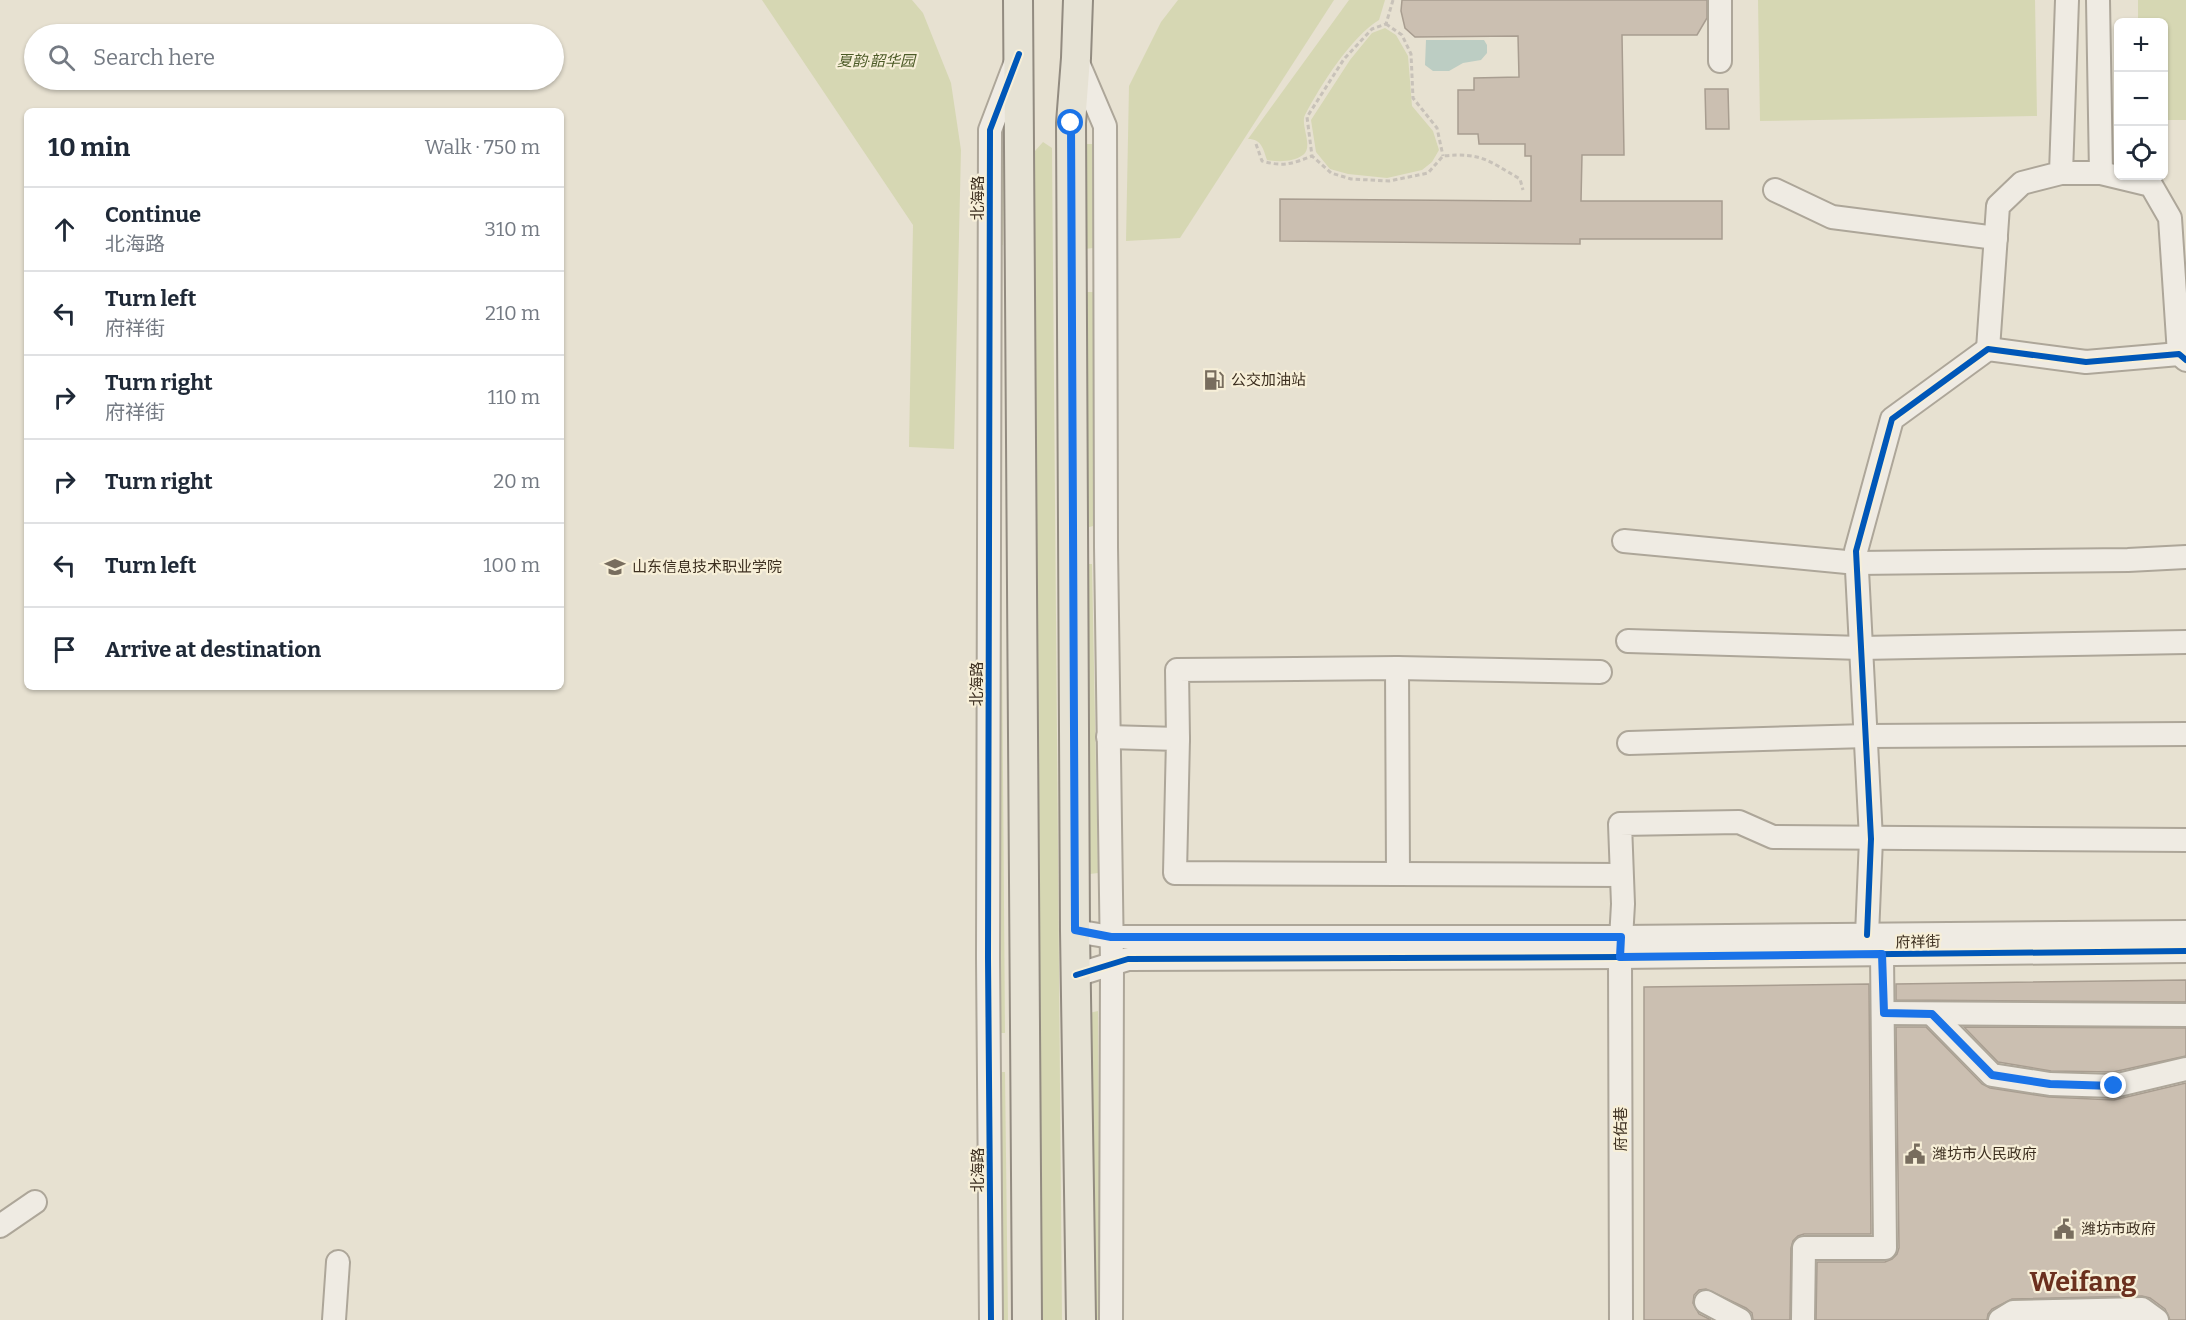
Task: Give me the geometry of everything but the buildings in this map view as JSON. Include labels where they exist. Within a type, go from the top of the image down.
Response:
[{"type":"main road","name":"北海路","points":[[1018,0],[1026,1320]]},
{"type":"main road","points":[[1078,0],[1071,123],[1075,930],[1081,1320]]},
{"type":"street","points":[[1720,0],[1720,61]]},
{"type":"street","points":[[2061,173],[2067,0]]},
{"type":"street","points":[[2098,0],[2101,173]]},
{"type":"street","name":"北海路","points":[[991,1320],[988,970],[990,130],[1019,54]]},
{"type":"street","points":[[1076,58],[1105,126],[1106,546],[1112,963],[1111,1320]]},
{"type":"street","points":[[1867,935],[1871,839],[1856,551],[1892,419],[1988,349],[2085,362],[2183,357],[2178,218],[2151,185],[2101,173],[2061,173],[2022,183],[1998,206],[1988,349]]},
{"type":"street","points":[[1775,190],[1832,217],[1996,238]]},
{"type":"street","points":[[990,266],[1020,265]]},
{"type":"street","points":[[1072,274],[1106,270]]},
{"type":"street","points":[[1624,541],[1857,563],[2128,560],[2186,557]]},
{"type":"street","points":[[1073,547],[1106,546]]},
{"type":"street","points":[[1628,641],[1861,648],[2186,642]]},
{"type":"street","points":[[1397,668],[1398,874]]},
{"type":"street","points":[[1600,672],[1397,668],[1177,670],[1175,873],[1621,875]]},
{"type":"street","points":[[1629,743],[1867,736],[2186,734]]},
{"type":"street","points":[[1108,737],[1178,739]]},
{"type":"street","name":"府佑巷","points":[[1621,1320],[1623,904],[1620,824],[1739,822],[1773,837],[1871,839]]},
{"type":"street","points":[[1871,839],[2186,840]]},
{"type":"street","name":"府祥街","points":[[1075,930],[1111,937],[1882,954],[2186,951]]},
{"type":"street","name":"府祥街","points":[[1076,975],[1128,959],[1621,947],[1867,935],[2186,932]]},
{"type":"street","points":[[1803,1320],[1804,1248],[1885,1248],[1882,954]]},
{"type":"street","points":[[1884,1013],[2186,1015]]},
{"type":"street","points":[[1932,1014],[1992,1075],[2050,1084],[2114,1086],[2186,1069]]},
{"type":"street","points":[[0,1226],[35,1202]]},
{"type":"street","points":[[334,1320],[338,1262]]},
{"type":"street","points":[[1706,1302],[1740,1320]]},
{"type":"street","points":[[2000,1320],[2013,1312],[2142,1309],[2157,1320]]},
{"type":"path","points":[[1386,24],[1393,0]]},
{"type":"path","points":[[1386,24],[1402,35],[1411,54],[1413,98],[1437,128],[1443,156]]},
{"type":"path","points":[[1386,24],[1372,29],[1344,59],[1307,117],[1312,156],[1332,173],[1351,179],[1389,181],[1428,173],[1443,156],[1460,154],[1481,156],[1520,179],[1523,190]]},
{"type":"path","points":[[1256,144],[1262,161],[1276,165],[1291,165],[1312,156]]},
{"type":"green space","name":"夏韵·韶华园","points":[[762,0],[912,0],[923,13],[951,83],[961,150],[954,449],[909,447],[913,225]]},
{"type":"green space","points":[[1178,0],[1334,0],[1180,238],[1126,241],[1129,86],[1161,22]]},
{"type":"green space","points":[[1349,0],[1385,0],[1379,20],[1347,50],[1319,90],[1305,115],[1306,151],[1303,155],[1290,160],[1267,160],[1259,143],[1248,139]]},
{"type":"green space","points":[[1758,0],[2035,0],[2037,116],[1760,121]]},
{"type":"green space","points":[[2138,0],[2186,0],[2186,120],[2168,120],[2168,18],[2138,18]]},
{"type":"green space","points":[[1385,28],[1396,35],[1408,56],[1412,106],[1433,131],[1439,150],[1432,162],[1422,170],[1387,178],[1348,174],[1330,169],[1316,152],[1311,120],[1350,60],[1372,33]]},
{"type":"green space","points":[[995,141],[1004,142],[1003,245],[995,245]]},
{"type":"green space","points":[[1043,142],[1052,148],[1062,1320],[1039,1320],[1034,198],[1035,151]]},
{"type":"green space","points":[[1086,144],[1094,144],[1093,248],[1085,249]]},
{"type":"green space","points":[[994,282],[1002,283],[1002,480],[994,481]]},
{"type":"green space","points":[[1087,292],[1093,292],[1093,526],[1086,528]]},
{"type":"green space","points":[[994,515],[1001,516],[1005,1033],[997,1033]]},
{"type":"green space","points":[[1086,564],[1092,564],[1098,873],[1090,874]]},
{"type":"green space","points":[[1098,1011],[1100,1320],[1093,1320],[1089,1013]]},
{"type":"green space","points":[[996,1072],[1005,1072],[1008,1320],[1000,1320]]},
{"type":"shaded area","points":[[1426,40],[1484,40],[1487,53],[1481,60],[1463,63],[1449,71],[1433,71],[1425,65]]},
{"type":"cycle path","points":[[991,1320],[988,958],[990,130],[1019,54]]},
{"type":"cycle path","points":[[1867,935],[1871,839],[1856,551],[1892,419],[1988,349],[2086,362],[2179,354],[2186,360]]},
{"type":"cycle path","points":[[1076,975],[1128,959],[2186,951]]},
{"type":"place","name":"公交加油站","points":[[1214,380]]},
{"type":"place","name":"山东信息技术职业学院","points":[[615,567]]},
{"type":"place","name":"潍坊市人民政府","points":[[1915,1154]]},
{"type":"place","name":"潍坊市政府","points":[[2064,1229]]},
{"type":"district","name":"Weifang","points":[[2083,1282]]},
{"type":"route","points":[[1071,123],[1075,930],[1111,937],[1621,937],[1620,957],[1882,954],[1884,1013],[1932,1014],[1992,1075],[2050,1084],[2114,1086]]}]
